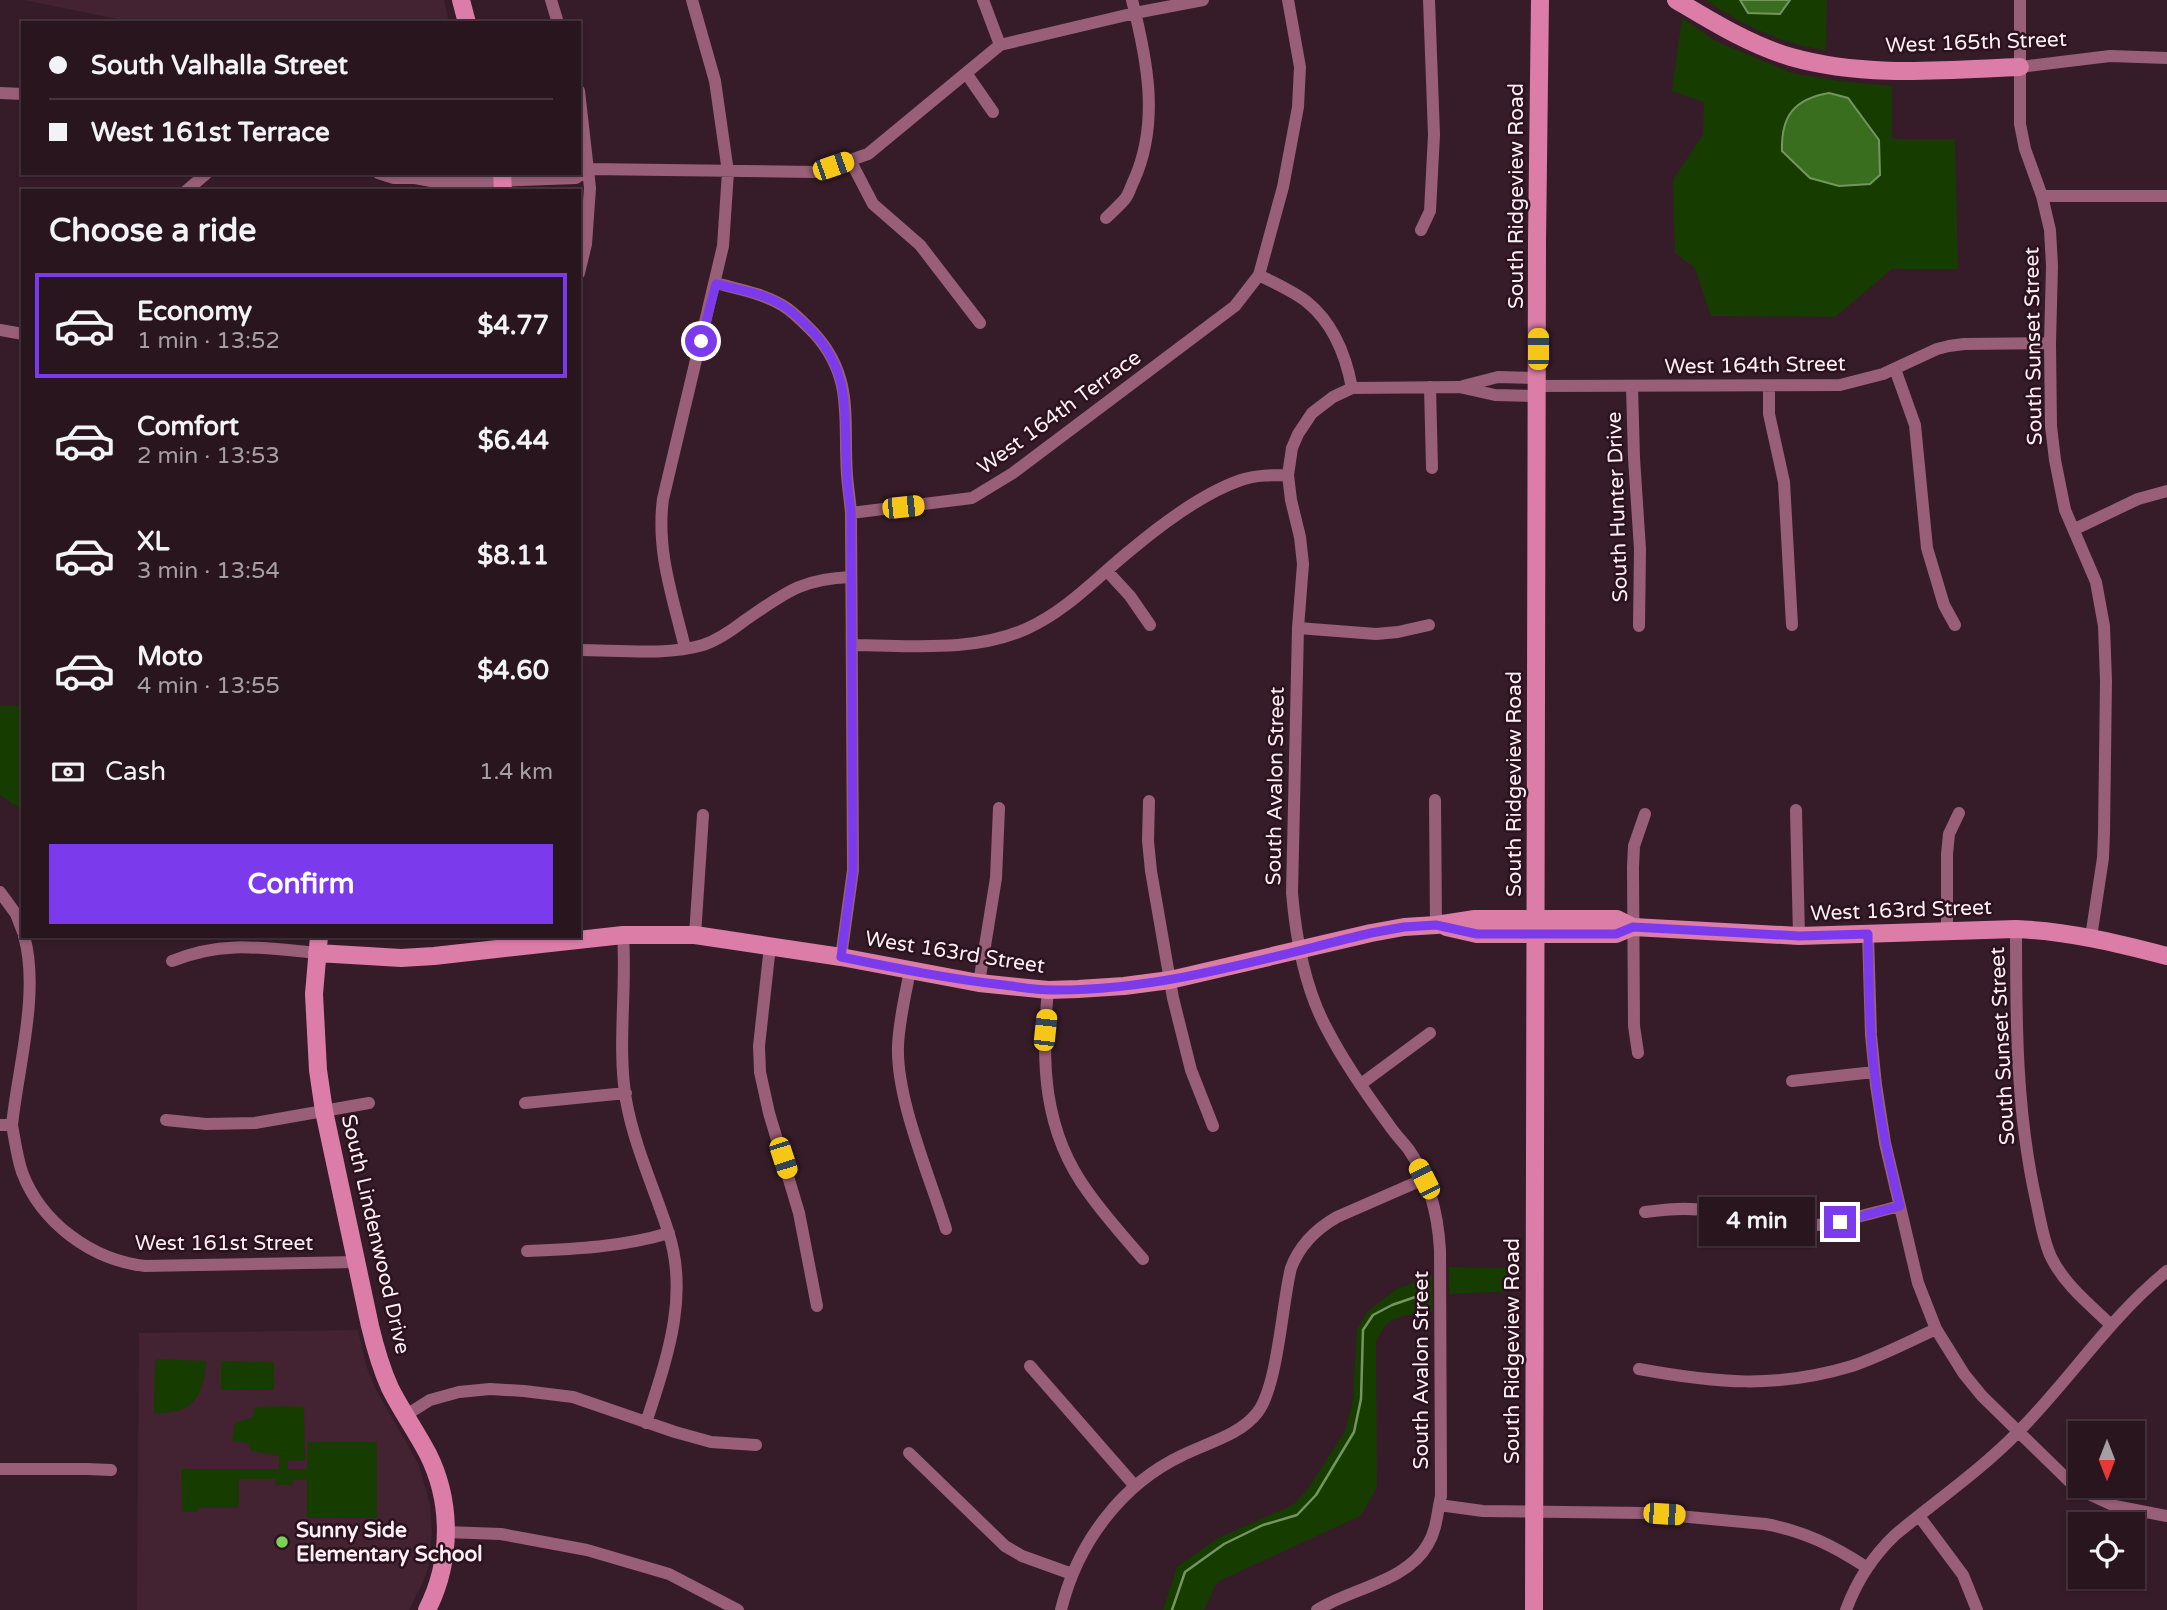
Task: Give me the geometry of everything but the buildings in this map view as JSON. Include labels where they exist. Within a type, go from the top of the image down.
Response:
[{"type":"street","points":[[461,0],[466,21]]},
{"type":"street","points":[[551,0],[557,21]]},
{"type":"street","points":[[685,648],[664,566],[660,519],[716,284],[723,246],[728,172],[715,81],[692,0]]},
{"type":"street","points":[[983,0],[1000,45]]},
{"type":"street","points":[[584,167],[816,172],[868,154],[1000,45],[1134,6],[1203,0]]},
{"type":"street","points":[[1288,0],[1300,67],[1299,98],[1283,187],[1259,275],[1306,302],[1321,317],[1341,349],[1348,366],[1352,388]]},
{"type":"street","points":[[1421,230],[1430,211],[1434,135],[1429,0]]},
{"type":"street","name":"South Ridgeview Road","points":[[1534,1610],[1540,0]]},
{"type":"street","name":"West 165th Street","points":[[1676,0],[1740,37],[1789,56],[1845,67],[1915,71],[2020,67],[2110,56],[2167,58]]},
{"type":"street","name":"South Sunset Street","points":[[2020,0],[2020,124],[2050,230],[2051,426],[2055,461],[2065,510],[2096,582],[2105,645],[2103,858],[2091,937]]},
{"type":"street","points":[[1106,218],[1126,197],[1141,165],[1148,128],[1149,87],[1144,45],[1134,6]]},
{"type":"street","points":[[966,73],[993,112]]},
{"type":"street","points":[[0,93],[21,94]]},
{"type":"street","points":[[581,122],[584,167],[590,188],[586,244],[581,265]]},
{"type":"street","points":[[850,160],[873,204],[920,245],[980,323]]},
{"type":"street","points":[[188,189],[205,175]]},
{"type":"street","points":[[384,175],[442,183],[576,178],[578,175]]},
{"type":"street","points":[[415,178],[426,175]]},
{"type":"street","points":[[2042,197],[2167,196]]},
{"type":"street","name":"West 164th Terrace","points":[[851,513],[972,498],[1013,472],[1235,306],[1259,275]]},
{"type":"street","points":[[716,284],[760,296],[781,305],[803,322],[838,368],[845,402],[851,513],[853,870],[841,957]]},
{"type":"street","points":[[0,330],[21,334]]},
{"type":"street","name":"West 164th Street","points":[[1288,475],[1292,448],[1304,423],[1312,413],[1333,397],[1352,388],[1459,387],[1495,395],[1538,386],[1840,385],[1859,382],[1949,346],[1973,343],[2050,343]]},
{"type":"street","points":[[1895,369],[1915,425],[1927,548],[1944,605],[1955,625]]},
{"type":"street","name":"South Hunter Drive","points":[[1632,386],[1640,549],[1639,626]]},
{"type":"street","points":[[1769,386],[1769,414],[1784,482],[1792,625]]},
{"type":"street","points":[[1430,387],[1432,468]]},
{"type":"street","points":[[852,645],[981,643],[1027,629],[1059,611],[1172,519],[1227,486],[1260,476],[1288,475]]},
{"type":"street","name":"South Avalon Street","points":[[1288,475],[1303,564],[1298,628],[1292,893],[1301,950],[1319,1012],[1338,1050],[1388,1125],[1408,1149],[1424,1179],[1435,1214],[1440,1250],[1441,1496],[1437,1524],[1427,1545],[1411,1564],[1372,1586],[1317,1610]]},
{"type":"street","points":[[2075,529],[2138,499],[2167,491]]},
{"type":"street","points":[[1107,571],[1130,596],[1150,625]]},
{"type":"street","points":[[581,650],[656,650],[703,645],[722,637],[787,592],[807,582],[851,577]]},
{"type":"street","points":[[1298,628],[1376,634],[1429,625]]},
{"type":"street","points":[[1435,800],[1436,925]]},
{"type":"street","points":[[1149,801],[1148,841],[1151,872],[1170,980],[1191,1070],[1213,1126]]},
{"type":"street","points":[[979,983],[996,878],[999,808]]},
{"type":"street","points":[[1796,810],[1799,936]]},
{"type":"street","points":[[1947,932],[1949,834],[1959,813]]},
{"type":"street","points":[[1638,1053],[1634,1026],[1634,846],[1645,814]]},
{"type":"street","points":[[695,935],[703,815]]},
{"type":"street","name":"West 161st Street","points":[[0,892],[16,914],[21,928]]},
{"type":"street","name":"West 163rd Street","points":[[581,937],[695,935],[841,957],[979,983],[1048,990],[1124,986],[1170,980],[1371,933],[1475,919],[1537,926],[1617,919],[1633,927],[1799,936],[2047,930],[2091,937],[2167,956]]},
{"type":"street","name":"South Sunset Street","points":[[2016,929],[2020,1095],[2025,1145],[2039,1215],[2051,1256],[2063,1277],[2110,1324]]},
{"type":"street","points":[[1868,934],[1874,1072],[1885,1143],[1918,1283],[1936,1329],[1964,1374],[2069,1481],[2115,1506],[2167,1516]]},
{"type":"street","points":[[623,935],[625,965],[622,1053],[625,1093],[646,1174],[669,1233],[677,1270],[677,1308],[670,1348],[646,1423]]},
{"type":"street","name":"West 161st Street","points":[[24,938],[30,963],[30,996],[6,1125],[32,1192],[45,1211],[76,1240],[109,1257],[130,1264],[145,1266],[356,1262]]},
{"type":"street","name":"West 163rd Street","points":[[172,961],[204,950],[224,947],[265,948],[318,944],[401,958],[460,954],[568,938]]},
{"type":"street","name":"South Lindenwood Drive","points":[[318,944],[314,994],[318,1070],[356,1262],[377,1353],[391,1388],[429,1457],[438,1478],[445,1508],[441,1572],[427,1610]]},
{"type":"street","points":[[770,946],[759,1046],[760,1072],[769,1114],[799,1213],[817,1306]]},
{"type":"street","points":[[910,971],[900,1023],[899,1065],[915,1133],[946,1229]]},
{"type":"street","points":[[1048,990],[1045,1030],[1046,1080],[1049,1107],[1058,1133],[1087,1191],[1143,1259]]},
{"type":"street","points":[[1361,1084],[1430,1032]]},
{"type":"street","points":[[1792,1081],[1874,1072]]},
{"type":"street","points":[[525,1103],[625,1093]]},
{"type":"street","points":[[166,1119],[206,1124],[266,1121],[369,1103]]},
{"type":"street","points":[[1061,1610],[1072,1574],[1098,1528],[1134,1485],[1180,1456],[1240,1428],[1257,1414],[1269,1387],[1291,1268],[1296,1255],[1314,1233],[1337,1217],[1424,1179]]},
{"type":"street","points":[[1645,1212],[1692,1209],[1775,1225],[1810,1226],[1840,1222],[1900,1206]]},
{"type":"street","points":[[527,1251],[588,1249],[640,1242],[669,1233]]},
{"type":"street","points":[[1846,1610],[1852,1592],[1866,1567],[1881,1548],[1990,1459],[2018,1432],[2110,1324],[2167,1271]]},
{"type":"street","points":[[1639,1369],[1710,1381],[1749,1382],[1797,1378],[1854,1365],[1936,1329]]},
{"type":"street","points":[[1030,1366],[1134,1485]]},
{"type":"street","points":[[406,1415],[430,1400],[459,1392],[490,1389],[524,1391],[573,1397],[711,1442],[756,1445]]},
{"type":"street","points":[[909,1453],[1005,1546],[1023,1556],[1072,1574]]},
{"type":"street","points":[[0,1469],[111,1470]]},
{"type":"street","points":[[1439,1505],[1483,1511],[1645,1513],[1765,1524],[1821,1540],[1866,1567]]},
{"type":"street","points":[[1919,1516],[1960,1569],[1977,1610]]},
{"type":"street","points":[[445,1532],[502,1534],[587,1550],[669,1574],[738,1610]]},
{"type":"shaded area","points":[[24,0],[444,0],[449,21],[127,21]]},
{"type":"shaded area","points":[[1706,0],[1740,0],[1748,13],[1780,14],[1790,0],[1827,0],[1826,50],[1793,43],[1763,32]]},
{"type":"shaded area","points":[[1740,0],[1790,0],[1780,14],[1748,13]]},
{"type":"shaded area","points":[[1682,18],[1715,41],[1792,73],[1892,86],[1892,139],[1955,139],[1958,269],[1892,269],[1835,317],[1711,316],[1695,268],[1675,253],[1673,180],[1703,135],[1704,102],[1672,91]]},
{"type":"shaded area","points":[[1829,93],[1848,98],[1879,140],[1880,175],[1870,184],[1839,186],[1810,178],[1782,151],[1784,128],[1792,111],[1807,100]]},
{"type":"shaded area","points":[[0,706],[21,706],[21,810],[0,795]]},
{"type":"shaded area","points":[[1449,1267],[1517,1268],[1516,1291],[1449,1294]]},
{"type":"shaded area","points":[[1432,1275],[1432,1312],[1398,1317],[1386,1326],[1376,1342],[1377,1488],[1360,1516],[1217,1582],[1204,1610],[1163,1610],[1177,1567],[1218,1538],[1293,1505],[1308,1489],[1345,1431],[1353,1400],[1357,1330],[1367,1312],[1395,1290]]},
{"type":"shaded area","points":[[358,1330],[374,1386],[419,1465],[430,1505],[432,1533],[428,1567],[409,1610],[137,1610],[139,1333]]},
{"type":"shaded area","points":[[158,1359],[206,1361],[203,1384],[194,1401],[187,1407],[167,1413],[154,1413],[155,1362]]},
{"type":"shaded area","points":[[221,1361],[274,1362],[274,1390],[221,1390]]},
{"type":"shaded area","points":[[255,1407],[304,1407],[305,1461],[287,1460],[288,1469],[307,1469],[308,1442],[377,1442],[377,1518],[307,1518],[307,1480],[293,1480],[292,1485],[276,1485],[275,1479],[239,1479],[239,1508],[198,1508],[198,1512],[182,1512],[181,1469],[279,1469],[279,1456],[252,1451],[247,1443],[232,1441],[235,1423],[253,1417]]},
{"type":"waterway","points":[[1172,1610],[1185,1572],[1224,1544],[1263,1525],[1297,1515],[1316,1495],[1354,1432],[1361,1399],[1363,1330],[1373,1315],[1424,1294]]},
{"type":"place","name":"Sunny Side Elementary School","points":[[282,1542]]},
{"type":"route","points":[[701,341],[716,284],[760,296],[781,305],[818,338],[838,368],[842,385],[851,513],[853,870],[841,957],[979,983],[1048,990],[1124,986],[1170,980],[1404,927],[1436,925],[1477,934],[1616,934],[1633,927],[1799,936],[1868,934],[1871,1035],[1876,1085],[1885,1143],[1900,1206],[1840,1222]]}]
